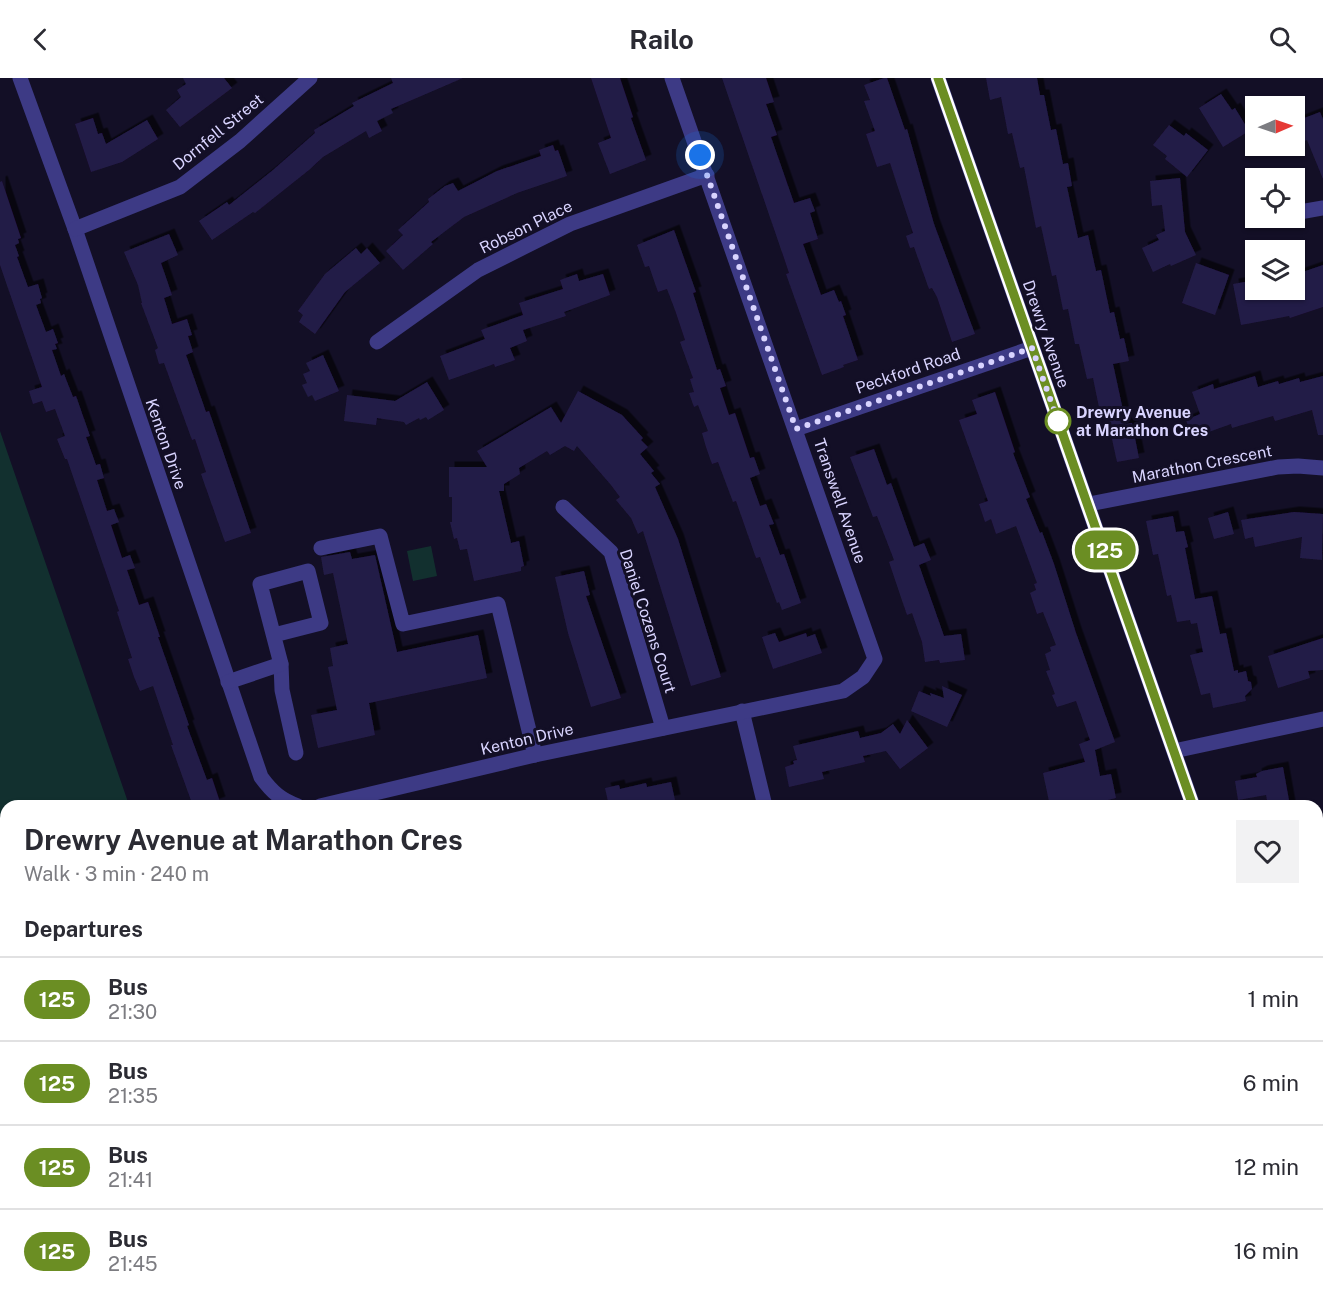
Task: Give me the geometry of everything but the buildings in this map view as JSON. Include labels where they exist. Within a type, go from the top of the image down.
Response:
[{"type":"street","name":"Kenton Drive","points":[[21,78],[75,229],[261,777],[270,790],[283,800]]},
{"type":"street","name":"Dornfell Street","points":[[75,229],[180,187],[240,141],[310,78]]},
{"type":"street","name":"Transwell Avenue","points":[[672,78],[875,659],[863,677],[843,691],[742,711]]},
{"type":"street","name":"Drewry Avenue","points":[[938,78],[1089,504],[1190,800]]},
{"type":"street","name":"Robson Place","points":[[377,342],[478,270],[570,224],[707,175]]},
{"type":"street","points":[[1305,211],[1323,208]]},
{"type":"street","name":"Peckford Road","points":[[796,429],[1032,348]]},
{"type":"street","name":"Marathon Crescent","points":[[1089,504],[1278,467],[1323,468]]},
{"type":"street","name":"Daniel Cozens Court","points":[[563,507],[611,552],[663,728]]},
{"type":"street","points":[[321,548],[380,536],[403,624],[498,604],[535,755]]},
{"type":"street","points":[[274,635],[321,623],[308,571],[260,584],[281,664],[282,690],[296,753]]},
{"type":"street","points":[[228,682],[281,664]]},
{"type":"street","name":"Kenton Drive","points":[[345,800],[535,755],[742,711]]},
{"type":"street","points":[[742,711],[764,800]]},
{"type":"street","points":[[1174,751],[1323,719]]},
{"type":"green space","points":[[0,431],[127,800],[0,800]]},
{"type":"green space","points":[[431,546],[437,576],[413,581],[407,551]]},
{"type":"bus line","name":"125","points":[[938,78],[1191,800]]},
{"type":"place","name":"Drewry Avenue at Marathon Cres","points":[[1058,421]]},
{"type":"route","points":[[700,155],[796,429],[1032,348],[1058,421]]}]
